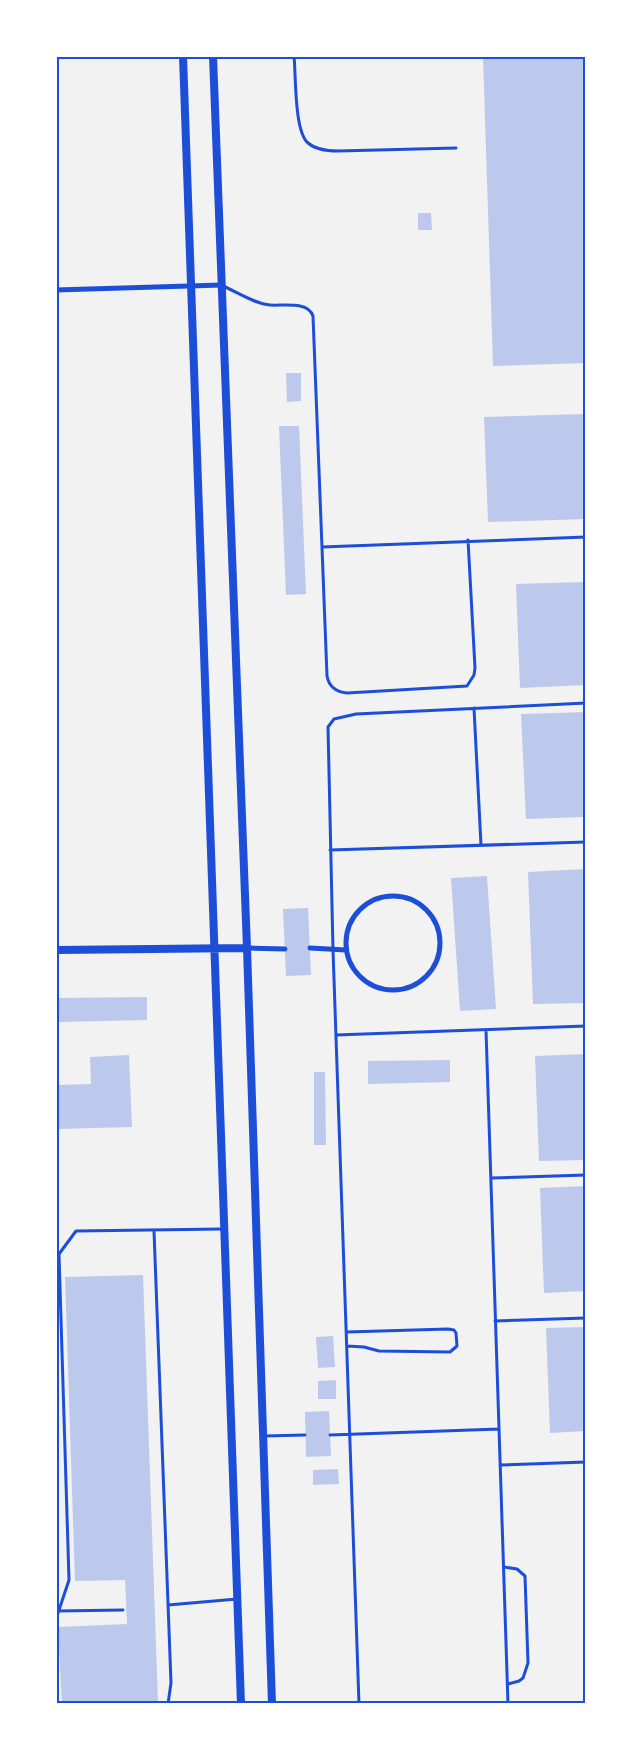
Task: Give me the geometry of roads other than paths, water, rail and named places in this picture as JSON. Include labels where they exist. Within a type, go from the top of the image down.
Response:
[{"type":"street","points":[[183,56],[241,1704]]},
{"type":"street","points":[[213,56],[247,948],[272,1704]]},
{"type":"street","points":[[56,290],[222,285]]},
{"type":"street","points":[[395,896],[415,901],[428,911],[437,926],[440,942],[438,958],[430,973],[416,984],[399,990],[381,989],[364,980],[352,967],[346,950],[348,930],[358,912],[375,900],[395,896]]},
{"type":"street","points":[[56,950],[214,947],[285,948]]},
{"type":"street","points":[[310,948],[346,950]]},
{"type":"lane","points":[[294,56],[300,129],[308,143],[315,147],[338,152],[456,148]]},
{"type":"lane","points":[[222,285],[267,305],[305,307],[311,311],[313,316],[327,676],[328,681],[335,689],[347,694],[462,686],[471,681],[475,668],[468,540]]},
{"type":"lane","points":[[322,547],[586,537]]},
{"type":"lane","points":[[359,1704],[333,950],[328,727],[334,719],[356,714],[586,703]]},
{"type":"lane","points":[[474,708],[481,845]]},
{"type":"lane","points":[[330,850],[586,842]]},
{"type":"lane","points":[[336,1035],[586,1026]]},
{"type":"lane","points":[[486,1030],[508,1704]]},
{"type":"lane","points":[[491,1178],[586,1175]]},
{"type":"lane","points":[[56,1619],[57,1611],[69,1580],[58,1254],[76,1232],[224,1229]]},
{"type":"lane","points":[[154,1231],[171,1683],[168,1704]]},
{"type":"lane","points":[[495,1321],[586,1318]]},
{"type":"lane","points":[[347,1332],[448,1329],[454,1330],[458,1346],[450,1352],[379,1351],[364,1347],[347,1346]]},
{"type":"lane","points":[[330,1434],[499,1429]]},
{"type":"lane","points":[[263,1436],[306,1435]]},
{"type":"lane","points":[[500,1465],[586,1462]]},
{"type":"lane","points":[[504,1567],[517,1569],[525,1576],[527,1667],[523,1678],[508,1684]]},
{"type":"lane","points":[[168,1605],[237,1599]]},
{"type":"lane","points":[[57,1611],[123,1610]]}]
